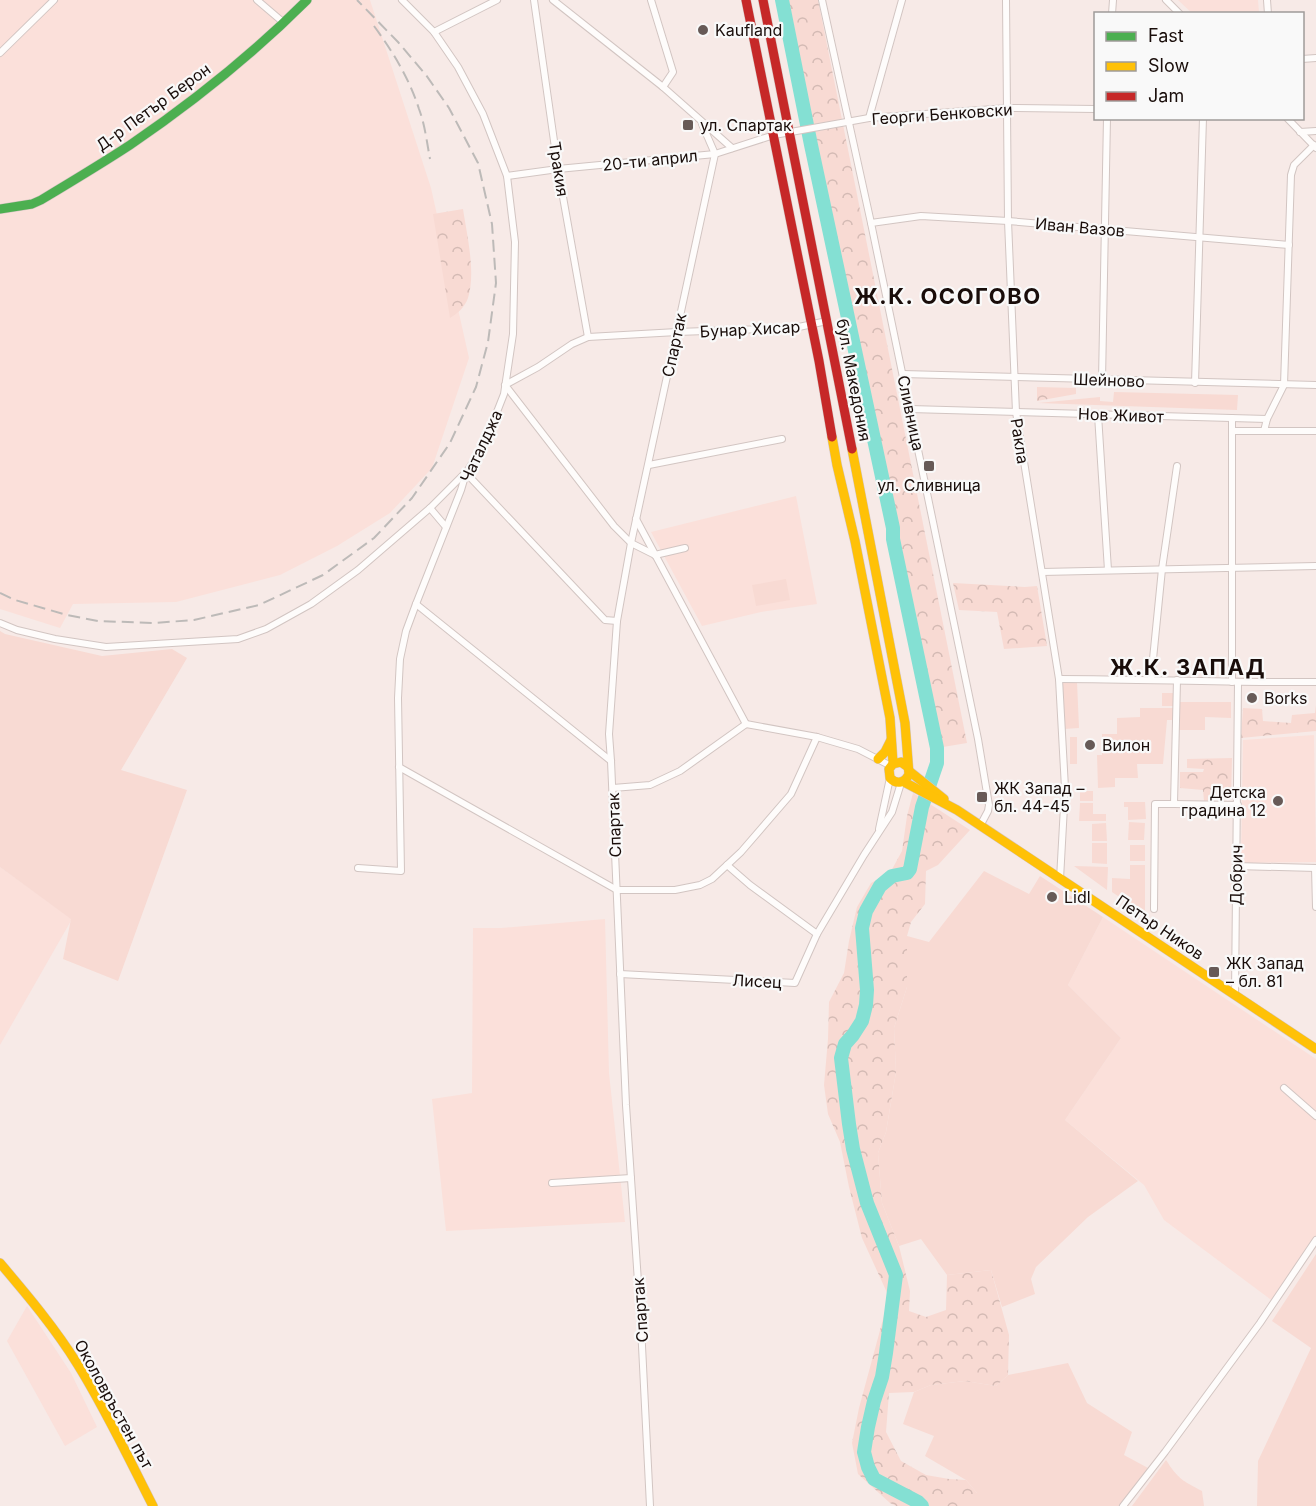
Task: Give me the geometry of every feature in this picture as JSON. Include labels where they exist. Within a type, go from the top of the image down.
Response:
[{"type":"street","points":[[0,52],[54,0]]},
{"type":"street","points":[[256,0],[284,23]]},
{"type":"street","name":"Д-р Петър Берон","points":[[0,209],[13,208],[41,200],[130,145],[195,98],[274,33],[307,0]]},
{"type":"street","name":"Чаталджа","points":[[358,868],[401,871],[398,698],[400,658],[406,631],[466,473],[484,445],[504,394],[513,334],[515,242],[507,176],[483,114],[458,67],[434,32],[402,0]]},
{"type":"street","points":[[434,32],[497,0]]},
{"type":"street","name":"Тракия","points":[[534,0],[558,169],[588,337]]},
{"type":"street","points":[[553,0],[663,87],[732,148]]},
{"type":"street","points":[[651,0],[673,72],[663,87]]},
{"type":"street","name":"бул. Македония","points":[[746,0],[812,325],[837,465],[855,541],[890,718],[891,771]]},
{"type":"street","name":"бул. Македония","points":[[763,0],[793,131],[827,321],[905,723],[909,769]]},
{"type":"street","name":"Сливница","points":[[822,0],[903,374],[978,738],[989,805],[980,825]]},
{"type":"street","points":[[869,118],[902,0]]},
{"type":"street","name":"Ракла","points":[[1006,0],[1008,221],[1016,412],[1059,679],[1065,788],[1060,879]]},
{"type":"street","points":[[1166,0],[1178,12]]},
{"type":"street","name":"Георги Бенковски","points":[[793,131],[869,118],[1008,108],[1094,109]]},
{"type":"street","points":[[1101,380],[1107,120]]},
{"type":"street","points":[[1195,383],[1203,120]]},
{"type":"street","points":[[1264,431],[1267,419],[1284,385],[1291,175],[1294,165],[1315,147],[1289,120]]},
{"type":"street","points":[[701,121],[715,154]]},
{"type":"street","name":"20-ти април","points":[[507,176],[715,154],[793,131]]},
{"type":"street","points":[[1300,132],[1316,131]]},
{"type":"street","name":"Спартак","points":[[650,1506],[642,1338],[626,1105],[609,734],[617,621],[631,543],[715,154]]},
{"type":"street","name":"Иван Вазов","points":[[871,223],[916,216],[1008,221],[1289,245]]},
{"type":"street","name":"Бунар Хисар","points":[[505,385],[538,368],[572,344],[588,337],[794,328],[827,321]]},
{"type":"street","name":"Шейново","points":[[903,374],[1316,385]]},
{"type":"street","points":[[505,385],[614,526],[631,543],[655,555],[685,548]]},
{"type":"street","name":"Нов Живот","points":[[910,409],[1267,419]]},
{"type":"street","points":[[1098,415],[1108,570]]},
{"type":"street","name":"Добрич","points":[[1232,418],[1232,567],[1238,806],[1235,995]]},
{"type":"street","points":[[1232,431],[1316,431]]},
{"type":"street","points":[[649,465],[782,439]]},
{"type":"street","points":[[1151,679],[1162,569],[1177,466]]},
{"type":"street","points":[[0,623],[17,630],[55,639],[106,646],[238,639],[266,629],[311,604],[358,570],[430,508],[466,473],[605,620],[617,621]]},
{"type":"street","points":[[430,508],[446,527]]},
{"type":"street","points":[[636,519],[746,724]]},
{"type":"street","points":[[1042,572],[1316,566]]},
{"type":"street","points":[[416,604],[612,761]]},
{"type":"street","points":[[1059,679],[1316,682]]},
{"type":"street","points":[[1174,804],[1177,680]]},
{"type":"street","points":[[613,788],[650,785],[680,771],[746,724],[817,737],[858,749],[877,758],[891,771],[895,782],[921,786]]},
{"type":"street","points":[[399,768],[617,890],[675,890],[700,885],[712,879],[741,852],[791,794],[817,737]]},
{"type":"street","points":[[877,758],[885,752],[892,738]]},
{"type":"street","points":[[891,771],[897,762],[903,763],[921,786]]},
{"type":"street","points":[[902,782],[908,777],[909,769]]},
{"type":"street","name":"Лисец","points":[[878,832],[891,771]]},
{"type":"street","name":"Лисец","points":[[620,974],[795,983],[817,934],[892,812],[902,782]]},
{"type":"street","name":"Петър Ников","points":[[921,786],[1316,1049]]},
{"type":"street","points":[[1154,909],[1155,804],[1238,806]]},
{"type":"street","points":[[728,865],[750,885],[817,934]]},
{"type":"street","points":[[1236,867],[1315,868],[1316,907]]},
{"type":"street","points":[[1284,1088],[1316,1116]]},
{"type":"street","points":[[552,1183],[631,1178]]},
{"type":"street","points":[[1123,1506],[1260,1323],[1316,1240]]},
{"type":"street","name":"Околовръстен път","points":[[0,1263],[46,1318],[78,1365],[104,1410],[153,1506]]},
{"type":"shaded area","points":[[0,0],[370,0],[431,188],[469,358],[432,468],[390,513],[337,546],[280,575],[176,602],[73,604],[60,628],[0,609]]},
{"type":"shaded area","points":[[1178,0],[1258,0],[1259,12],[1191,12]]},
{"type":"shaded area","points":[[796,496],[817,604],[761,612],[702,626],[651,532]]},
{"type":"shaded area","name":"Детска градина 12","points":[[1314,735],[1316,862],[1241,863],[1243,740]]},
{"type":"shaded area","points":[[0,867],[72,919],[0,1045]]},
{"type":"shaded area","points":[[1103,917],[1316,1059],[1316,1240],[1274,1302],[1164,1220],[1144,1185],[1065,1120],[1121,1038],[1068,985]]},
{"type":"shaded area","points":[[605,919],[609,1073],[625,1222],[446,1231],[432,1099],[472,1093],[473,928],[501,928]]},
{"type":"shaded area","points":[[27,1306],[71,1373],[97,1427],[65,1446],[7,1341]]},
{"type":"green space","points":[[782,0],[818,0],[967,743],[937,748]]},
{"type":"green space","points":[[463,209],[470,254],[470,288],[465,304],[450,318],[433,214]]},
{"type":"green space","points":[[1037,387],[1076,388],[1076,394],[1037,401]]},
{"type":"green space","points":[[1114,392],[1238,395],[1237,410],[1038,403],[1100,397],[1100,401],[1113,402]]},
{"type":"green space","points":[[786,579],[790,600],[756,606],[752,585]]},
{"type":"green space","points":[[953,583],[1037,586],[1047,646],[1004,649],[997,612],[959,610]]},
{"type":"green space","points":[[0,631],[102,656],[172,649],[187,658],[121,770],[187,790],[118,981],[63,959],[71,919],[0,867]]},
{"type":"green space","points":[[1062,682],[1077,682],[1079,728],[1064,729]]},
{"type":"green space","points":[[1162,693],[1175,693],[1175,706],[1162,706]]},
{"type":"green space","points":[[1178,702],[1231,702],[1231,718],[1205,717],[1205,730],[1178,730]]},
{"type":"green space","points":[[1316,705],[1316,731],[1241,738],[1243,708],[1262,709],[1263,721],[1291,723],[1292,715],[1315,713]]},
{"type":"green space","points":[[1140,708],[1174,708],[1174,720],[1167,720],[1163,764],[1137,764],[1138,778],[1115,778],[1115,787],[1098,788],[1097,755],[1102,755],[1102,734],[1117,734],[1117,718],[1140,717]]},
{"type":"green space","points":[[1070,737],[1077,737],[1077,764],[1070,764]]},
{"type":"green space","points":[[1232,758],[1231,799],[1204,801],[1203,790],[1180,788],[1180,772],[1203,772],[1204,769],[1187,768],[1187,759]]},
{"type":"green space","points":[[1080,791],[1093,791],[1093,801],[1080,801]]},
{"type":"green space","points":[[913,793],[970,830],[938,865],[926,871],[925,904],[911,922],[907,936],[907,987],[894,1028],[896,1072],[886,1132],[878,1153],[882,1203],[899,1246],[910,1291],[909,1311],[926,1317],[946,1310],[947,1275],[991,1270],[1009,1335],[1008,1375],[996,1386],[965,1381],[931,1385],[914,1392],[889,1393],[886,1432],[901,1461],[926,1475],[966,1480],[977,1493],[977,1506],[896,1506],[890,1503],[858,1474],[852,1443],[859,1408],[889,1297],[862,1238],[840,1142],[828,1114],[824,1085],[829,1002],[844,973],[857,907],[871,883],[890,873],[902,851]]},
{"type":"green space","points":[[1124,802],[1145,802],[1146,819],[1128,820],[1128,807],[1124,807]]},
{"type":"green space","points":[[1080,803],[1093,803],[1093,814],[1106,814],[1106,821],[1079,821]]},
{"type":"green space","points":[[1129,822],[1145,823],[1144,840],[1128,840]]},
{"type":"green space","points":[[1106,823],[1107,841],[1092,841],[1092,824]]},
{"type":"green space","points":[[1092,843],[1107,843],[1107,864],[1092,863]]},
{"type":"green space","points":[[1130,845],[1145,845],[1145,861],[1130,861]]},
{"type":"green space","points":[[1130,865],[1145,865],[1145,914],[1112,892],[1112,878],[1130,879]]},
{"type":"green space","points":[[1074,866],[1108,867],[1107,890]]},
{"type":"green space","points":[[984,871],[1029,894],[1040,876],[1103,917],[1068,985],[1121,1038],[1065,1120],[1138,1181],[1088,1217],[1036,1267],[1031,1279],[1035,1294],[1002,1307],[991,1270],[947,1275],[921,1239],[899,1246],[882,1203],[878,1153],[886,1132],[896,1072],[894,1028],[907,987],[907,936],[929,942]]},
{"type":"green space","points":[[1316,1254],[1316,1506],[1257,1506],[1258,1461],[1311,1348],[1272,1321]]},
{"type":"green space","points":[[1068,1363],[1087,1403],[1132,1432],[1124,1455],[1148,1468],[1121,1506],[977,1506],[977,1493],[966,1480],[925,1456],[934,1436],[903,1424],[914,1392],[931,1385],[965,1381],[996,1386],[1008,1375]]},
{"type":"green space","points":[[1166,1460],[1181,1479],[1202,1491],[1204,1506],[1132,1506]]},
{"type":"waterway","points":[[782,0],[937,748],[937,763],[922,807],[910,869],[907,873],[892,876],[880,886],[866,911],[862,928],[866,1005],[862,1021],[845,1044],[841,1058],[853,1149],[867,1203],[896,1275],[882,1377],[874,1401],[864,1452],[874,1479],[922,1506]]},
{"type":"railway","points":[[0,593],[15,600],[67,615],[98,621],[154,623],[194,620],[259,605],[323,575],[374,538],[412,498],[450,443],[476,387],[488,342],[496,283],[492,224],[478,163],[449,108],[426,75],[398,42],[357,0]]},
{"type":"railway","points":[[374,26],[394,56],[415,98],[423,121],[430,159]]},
{"type":"traffic: fast","points":[[0,209],[32,204],[41,200],[130,145],[222,77],[307,0]]},
{"type":"traffic: slow","points":[[832,437],[890,718],[893,763]]},
{"type":"traffic: slow","points":[[852,449],[905,723],[909,774],[901,782],[895,782],[890,778],[889,769],[893,764],[901,762],[908,767]]},
{"type":"traffic: slow","points":[[878,759],[885,752],[891,740]]},
{"type":"traffic: slow","points":[[909,771],[944,799]]},
{"type":"traffic: slow","points":[[904,782],[957,810],[1316,1049]]},
{"type":"traffic: slow","points":[[0,1263],[51,1325],[78,1365],[108,1417],[153,1506]]},
{"type":"traffic: jam","points":[[746,0],[819,361],[832,437]]},
{"type":"traffic: jam","points":[[763,0],[852,449]]},
{"type":"place","name":"Kaufland","points":[[703,30]]},
{"type":"place","name":"ул. Спартак","points":[[688,125]]},
{"type":"place","name":"ул. Сливница","points":[[929,466]]},
{"type":"place","name":"Borks","points":[[1252,698]]},
{"type":"place","name":"Вилон","points":[[1090,745]]},
{"type":"place","name":"ЖК Запад – бл. 44-45","points":[[982,797]]},
{"type":"place","name":"Детска градина 12","points":[[1278,801]]},
{"type":"place","name":"Lidl","points":[[1052,897]]},
{"type":"place","name":"ЖК Запад – бл. 81","points":[[1214,972]]},
{"type":"district","name":"Ж.К. ОСОГОВО","points":[[948,296]]},
{"type":"district","name":"Ж.К. ЗАПАД","points":[[1188,667]]}]
